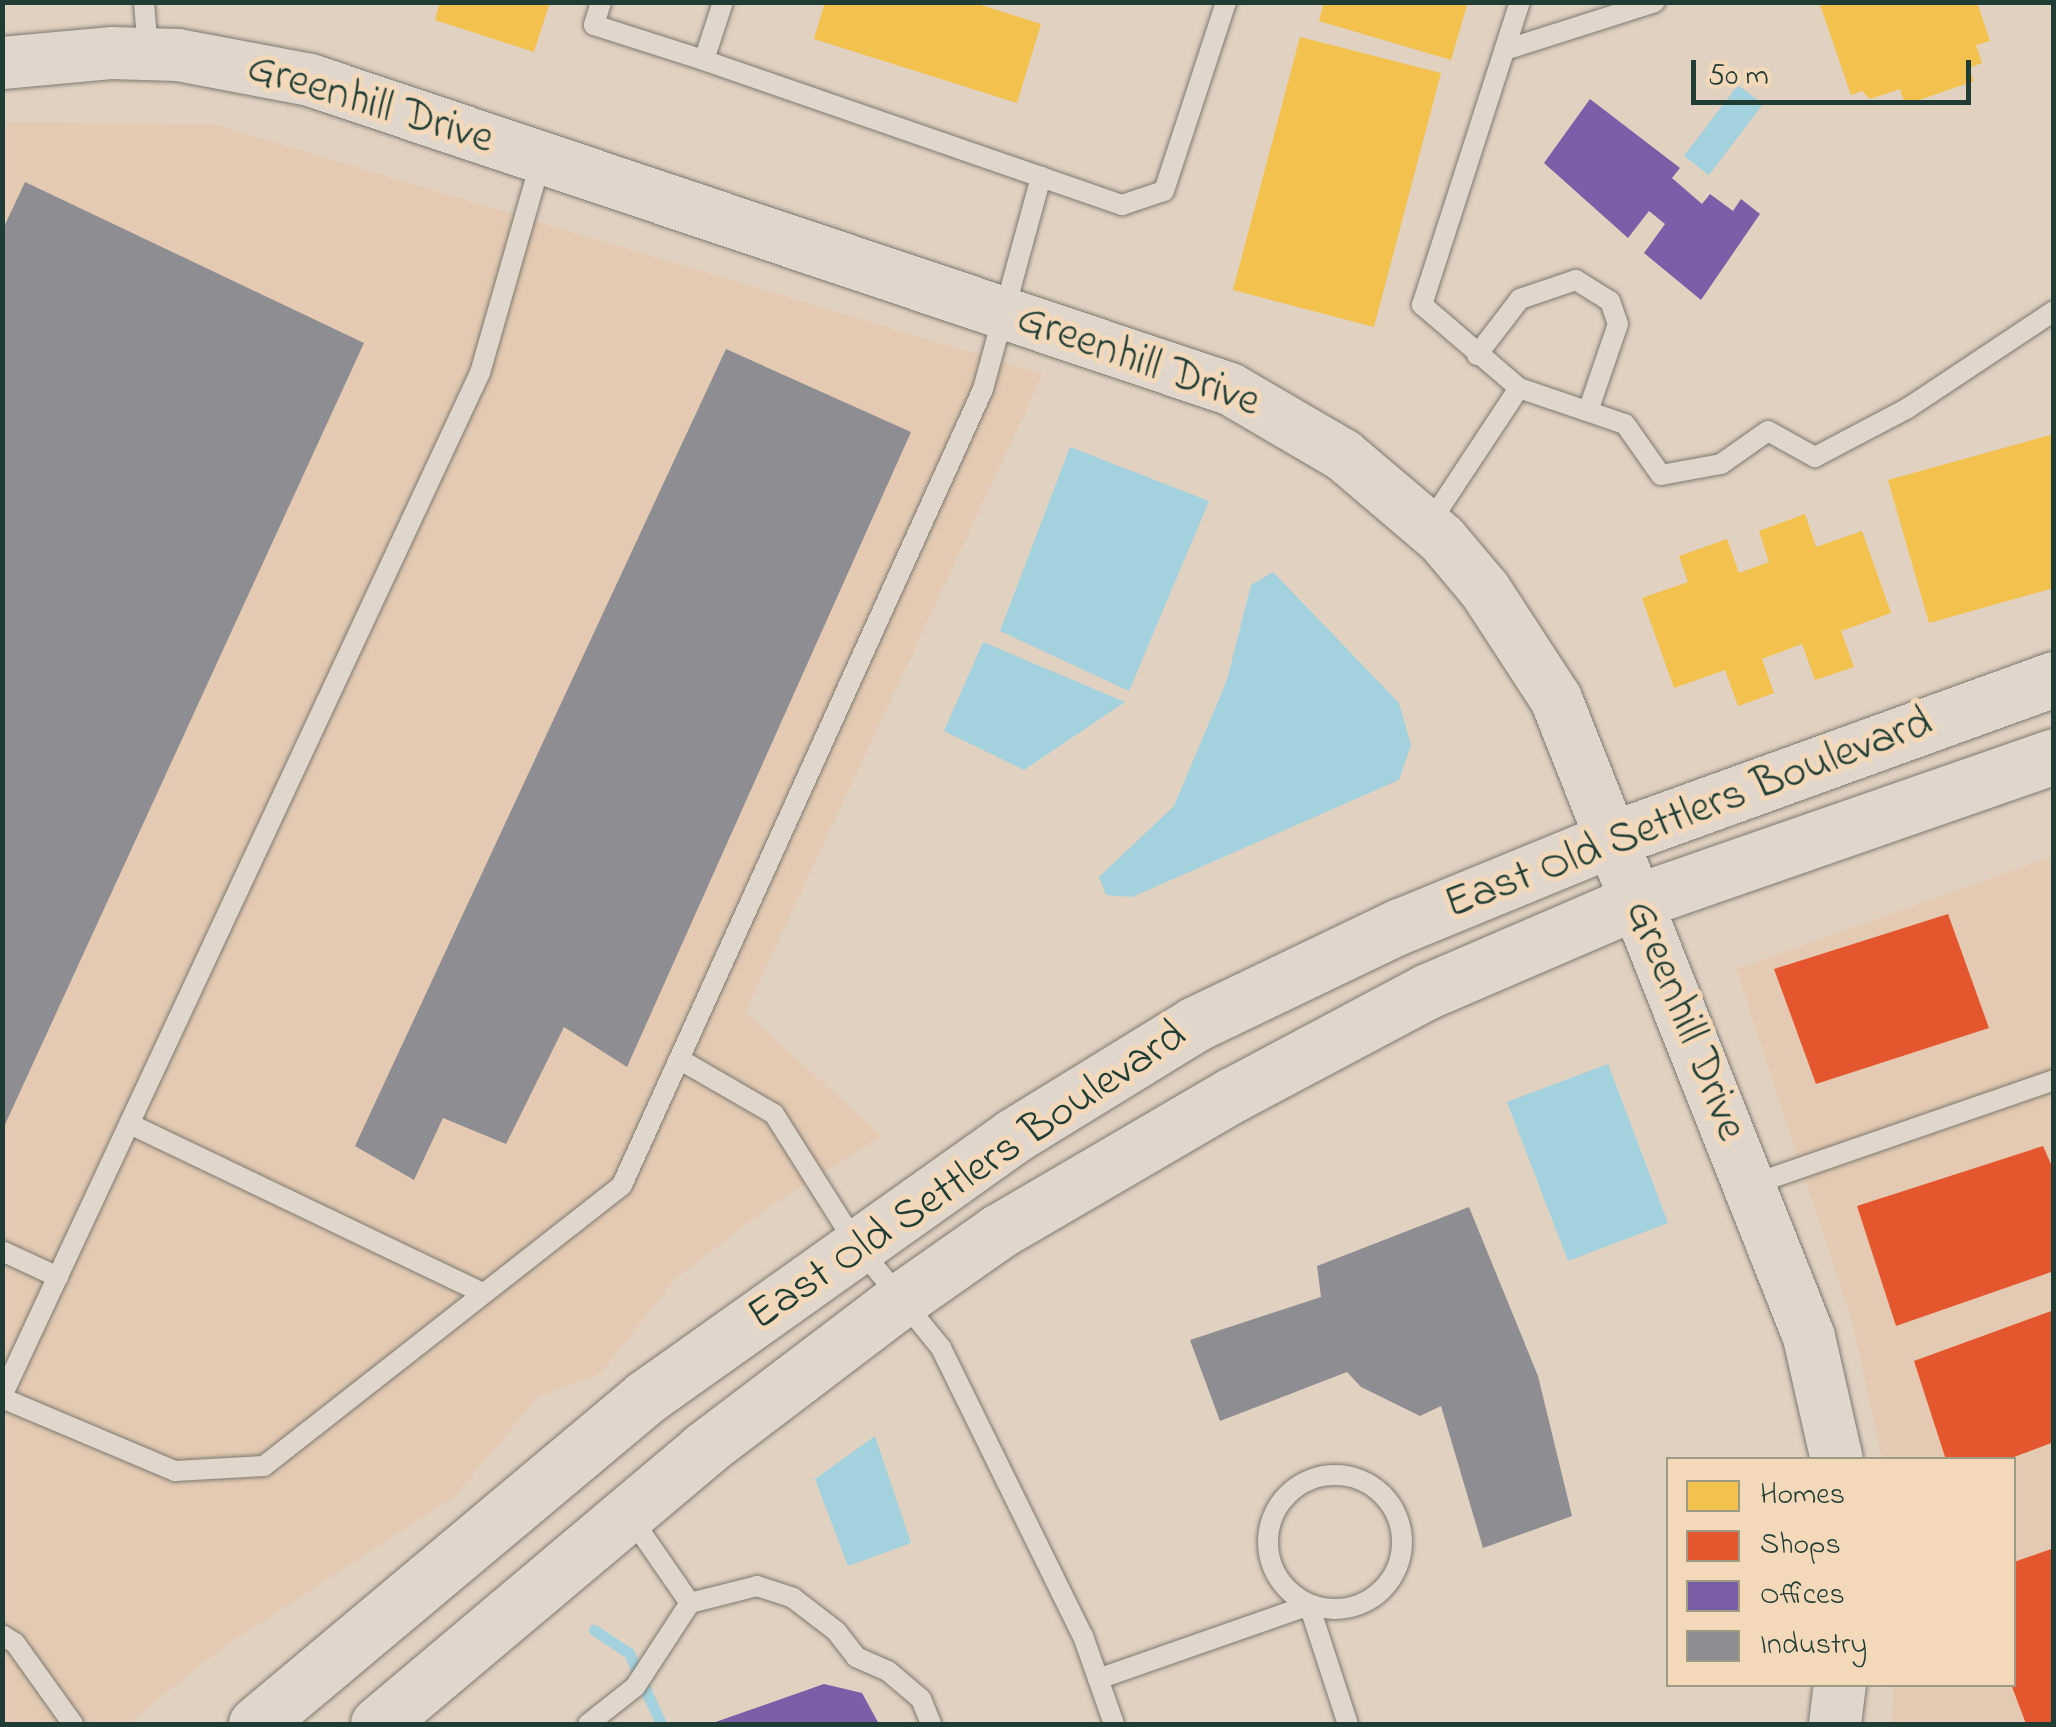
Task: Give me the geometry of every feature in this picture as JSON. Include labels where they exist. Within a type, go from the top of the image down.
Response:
[{"type":"main road","name":"East Old Settlers Boulevard","points":[[256,1724],[646,1397],[1013,1136],[1194,1024],[1400,926],[1612,839],[2054,679]]},
{"type":"main road","name":"East Old Settlers Boulevard","points":[[378,1724],[628,1514],[898,1302],[999,1231],[1232,1095],[1428,991],[1636,902],[2054,756]]},
{"type":"street","name":"Greenhill Drive","points":[[2,63],[148,54],[245,63],[542,158],[1230,389],[1344,455],[1428,526],[1485,590],[1556,699],[1809,1337],[1836,1457]]},
{"type":"street","points":[[1835,1724],[1840,1687]]},
{"type":"lane","points":[[144,2],[148,54]]},
{"type":"lane","points":[[601,2],[594,25],[1122,205],[1164,191],[1226,2]]},
{"type":"lane","points":[[704,60],[723,2]]},
{"type":"lane","points":[[1520,2],[1422,305],[1519,388],[1589,408],[1625,424],[1661,475],[1721,464],[1768,431],[1815,457],[1908,408],[2054,311]]},
{"type":"lane","points":[[1505,50],[1655,2]]},
{"type":"lane","points":[[542,158],[480,374],[2,1397],[175,1470],[264,1466],[622,1185],[983,389],[1007,314],[1041,177]]},
{"type":"lane","points":[[1478,355],[1520,299],[1576,280],[1610,301],[1618,324],[1589,408]]},
{"type":"lane","points":[[1428,526],[1519,388]]},
{"type":"lane","points":[[679,1059],[774,1114],[856,1244],[898,1302],[941,1348],[1083,1636],[1114,1724]]},
{"type":"lane","points":[[1750,1185],[2054,1080]]},
{"type":"lane","points":[[130,1124],[483,1294]]},
{"type":"lane","points":[[2,1250],[58,1277]]},
{"type":"lane","points":[[1098,1679],[1309,1605],[1353,1607],[1389,1583],[1400,1563],[1399,1520],[1372,1485],[1328,1474],[1288,1493],[1274,1511],[1268,1555],[1290,1594],[1309,1605],[1348,1724]]},
{"type":"lane","points":[[628,1514],[690,1603]]},
{"type":"lane","points":[[588,1724],[635,1687],[690,1603],[757,1586],[793,1598],[836,1631],[856,1658],[888,1671],[921,1699],[931,1724]]},
{"type":"lane","points":[[2,1635],[15,1642],[73,1724]]},
{"type":"shaded area","points":[[12,122],[214,124],[1043,374],[745,1012],[882,1136],[766,1209],[674,1280],[600,1374],[538,1397],[455,1496],[225,1646],[127,1724],[3,1724],[3,126]]},
{"type":"shaded area","points":[[2053,856],[2053,1724],[1892,1724],[1894,1687],[2016,1687],[2016,1457],[1882,1457],[1852,1321],[1736,969]]},
{"type":"water","points":[[1738,85],[1763,104],[1709,175],[1684,156]]},
{"type":"water","points":[[1070,447],[1209,501],[1129,691],[1000,631]]},
{"type":"water","points":[[1273,572],[1399,703],[1411,745],[1399,780],[1132,897],[1106,895],[1099,877],[1174,806],[1227,680],[1251,585]]},
{"type":"water","points":[[983,642],[1125,702],[1024,770],[944,731]]},
{"type":"water","points":[[1608,1064],[1668,1223],[1568,1261],[1507,1102]]},
{"type":"water","points":[[875,1436],[911,1543],[848,1566],[815,1479]]},
{"type":"building: Homes","points":[[440,2],[550,2],[534,52],[435,20]]},
{"type":"building: Homes","points":[[825,2],[972,2],[1041,24],[1017,103],[814,39]]},
{"type":"building: Homes","points":[[1324,2],[1468,2],[1451,60],[1319,21]]},
{"type":"building: Homes","points":[[1819,2],[1977,2],[1990,41],[1976,45],[1982,63],[1969,68],[1974,81],[1905,105],[1900,89],[1870,99],[1862,91],[1851,95]]},
{"type":"building: Homes","points":[[1300,37],[1441,73],[1374,327],[1233,290]]},
{"type":"building: Homes","points":[[2054,434],[2054,588],[1929,623],[1888,480]]},
{"type":"building: Homes","points":[[1805,514],[1816,547],[1862,531],[1891,613],[1841,631],[1854,667],[1815,680],[1802,644],[1762,659],[1774,693],[1738,706],[1725,670],[1674,688],[1642,598],[1688,582],[1679,556],[1727,539],[1739,573],[1769,562],[1759,531]]},
{"type":"building: Shops","points":[[1948,914],[1989,1028],[1816,1084],[1774,969]]},
{"type":"building: Shops","points":[[2043,1146],[2054,1171],[2054,1271],[1896,1326],[1857,1206]]},
{"type":"building: Shops","points":[[2054,1310],[2054,1442],[2014,1457],[1945,1457],[1914,1361]]},
{"type":"building: Shops","points":[[2054,1548],[2054,1724],[2026,1724],[2012,1687],[2016,1687],[2016,1561]]},
{"type":"building: Offices","points":[[1590,99],[1680,168],[1672,178],[1702,204],[1710,194],[1733,211],[1741,199],[1760,214],[1701,300],[1644,253],[1665,224],[1649,211],[1628,238],[1544,163]]},
{"type":"building: Offices","points":[[824,1684],[862,1693],[879,1724],[710,1724]]},
{"type":"building: Industry","points":[[25,182],[364,343],[2,1131],[2,231]]},
{"type":"building: Industry","points":[[726,349],[911,432],[627,1067],[564,1027],[506,1144],[443,1118],[414,1180],[355,1146]]},
{"type":"building: Industry","points":[[1469,1207],[1538,1376],[1572,1516],[1483,1548],[1441,1406],[1420,1416],[1361,1387],[1347,1372],[1220,1421],[1190,1340],[1321,1297],[1317,1266]]},
{"type":"waterway","points":[[594,1630],[629,1653],[661,1724]]}]
